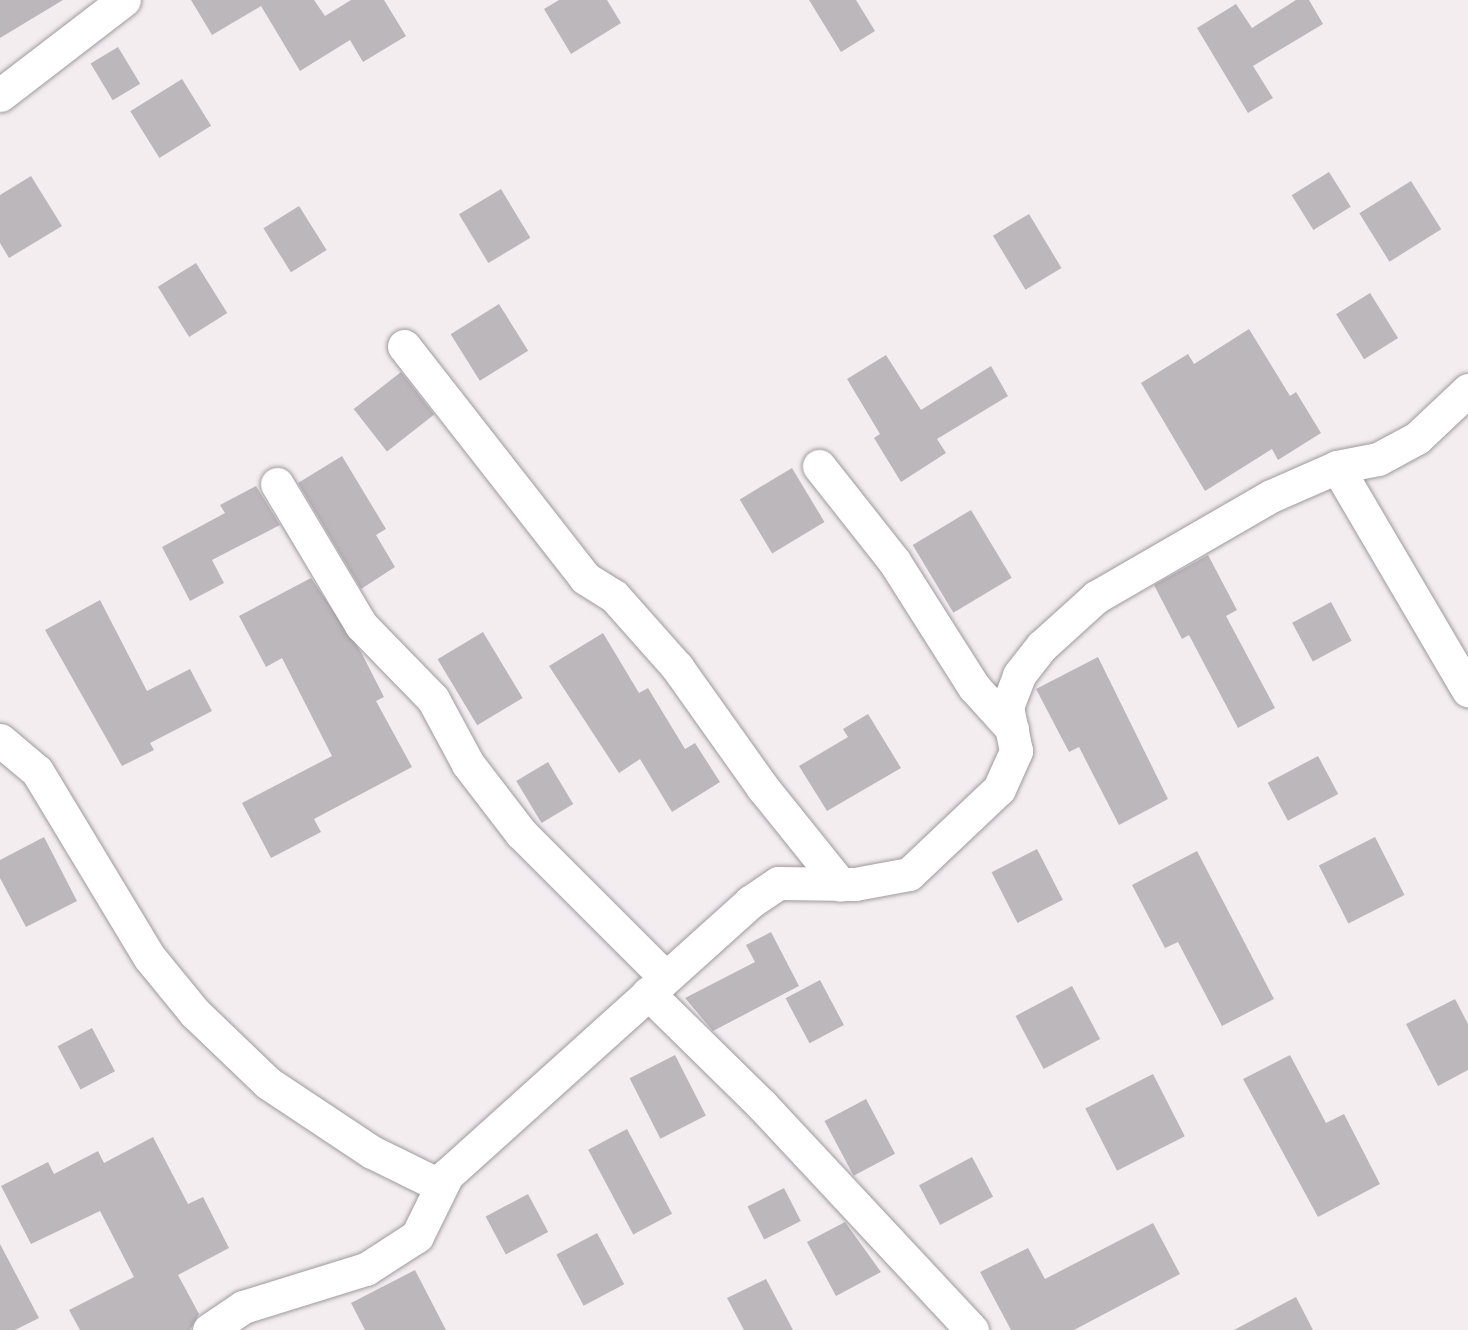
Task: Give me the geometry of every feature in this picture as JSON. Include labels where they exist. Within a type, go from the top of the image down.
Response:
[{"type":"street","points":[[0,95],[124,0]]},
{"type":"street","points":[[404,346],[585,578],[614,596],[677,666],[763,788],[841,885]]},
{"type":"street","points":[[209,1330],[243,1307],[366,1269],[417,1236],[447,1175],[657,985],[778,884],[841,885],[909,874],[957,832],[999,789],[1016,751],[1007,707],[1019,675],[1096,597],[1270,496],[1337,466],[1378,459],[1417,438],[1468,390]]},
{"type":"street","points":[[819,466],[894,561],[974,687],[1012,729]]},
{"type":"street","points":[[1337,466],[1468,690]]},
{"type":"street","points":[[277,484],[361,625],[433,699],[468,764],[521,833],[762,1105],[972,1330]]},
{"type":"street","points":[[0,740],[37,771],[150,958],[195,1013],[268,1083],[372,1152],[441,1186]]},
{"type":"building","points":[[0,0],[63,0],[0,38]]},
{"type":"building","points":[[191,0],[314,0],[325,16],[351,0],[384,0],[406,36],[363,62],[350,40],[300,71],[261,6],[212,35]]},
{"type":"building","points":[[559,0],[607,0],[621,23],[571,54],[544,9]]},
{"type":"building","points":[[809,0],[856,0],[875,31],[841,52]]},
{"type":"building","points":[[1296,0],[1309,0],[1323,24],[1253,66],[1273,98],[1248,113],[1197,28],[1236,4],[1252,28]]},
{"type":"building","points":[[118,47],[140,84],[113,100],[91,63]]},
{"type":"building","points":[[182,79],[211,126],[159,158],[130,111]]},
{"type":"building","points":[[1329,172],[1351,207],[1313,230],[1292,195]]},
{"type":"building","points":[[31,176],[62,226],[9,258],[0,243],[0,195]]},
{"type":"building","points":[[1411,181],[1441,229],[1389,262],[1359,213]]},
{"type":"building","points":[[501,189],[530,238],[488,263],[459,214]]},
{"type":"building","points":[[299,206],[327,250],[291,272],[263,228]]},
{"type":"building","points":[[1029,214],[1061,268],[1025,290],[993,236]]},
{"type":"building","points":[[196,263],[227,313],[189,337],[158,287]]},
{"type":"building","points":[[1370,293],[1398,338],[1364,359],[1336,314]]},
{"type":"building","points":[[499,304],[528,351],[480,381],[451,334]]},
{"type":"building","points":[[1249,329],[1290,396],[1296,392],[1321,433],[1278,460],[1272,449],[1205,491],[1141,383],[1188,354],[1194,364]]},
{"type":"building","points":[[886,355],[921,410],[991,366],[1008,396],[937,439],[946,453],[901,482],[874,438],[880,434],[847,379]]},
{"type":"building","points":[[401,372],[434,415],[387,451],[354,409]]},
{"type":"building","points":[[342,456],[386,529],[376,535],[395,567],[361,589],[298,483]]},
{"type":"building","points":[[792,468],[824,522],[772,553],[740,499]]},
{"type":"building","points":[[256,486],[280,525],[212,560],[224,583],[190,601],[162,547],[225,513],[220,505]]},
{"type":"building","points":[[971,510],[1012,578],[953,613],[913,545]]},
{"type":"building","points":[[1208,555],[1237,610],[1226,616],[1275,708],[1238,728],[1189,635],[1182,639],[1154,585]]},
{"type":"building","points":[[311,578],[361,652],[384,697],[376,701],[412,767],[314,819],[321,832],[271,858],[242,803],[332,756],[282,658],[266,667],[239,616]]},
{"type":"building","points":[[100,600],[147,691],[190,669],[212,711],[150,743],[154,750],[122,766],[45,630]]},
{"type":"building","points":[[1331,602],[1352,641],[1313,662],[1292,623]]},
{"type":"building","points":[[483,632],[523,698],[477,725],[438,659]]},
{"type":"building","points":[[603,633],[639,693],[648,688],[685,749],[695,743],[720,782],[672,812],[640,759],[619,773],[549,666]]},
{"type":"building","points":[[1098,657],[1168,799],[1119,825],[1079,747],[1069,752],[1036,689]]},
{"type":"building","points":[[868,714],[901,768],[827,811],[799,766],[848,737],[843,729]]},
{"type":"building","points":[[1318,756],[1338,794],[1288,821],[1268,783]]},
{"type":"building","points":[[548,762],[573,804],[542,823],[516,781]]},
{"type":"building","points":[[44,837],[77,901],[26,927],[0,878],[0,860]]},
{"type":"building","points":[[1375,837],[1405,895],[1348,924],[1319,866]]},
{"type":"building","points":[[1037,849],[1063,900],[1017,923],[992,872]]},
{"type":"building","points":[[1197,851],[1274,999],[1222,1026],[1178,942],[1165,948],[1132,885]]},
{"type":"building","points":[[771,932],[799,986],[713,1031],[685,998],[755,962],[746,945]]},
{"type":"building","points":[[820,980],[844,1025],[810,1043],[786,998]]},
{"type":"building","points":[[1072,986],[1100,1039],[1044,1069],[1015,1016]]},
{"type":"building","points":[[1455,999],[1468,1024],[1468,1070],[1438,1086],[1406,1024]]},
{"type":"building","points":[[92,1028],[115,1071],[81,1090],[58,1046]]},
{"type":"building","points":[[675,1055],[706,1116],[660,1139],[630,1078]]},
{"type":"building","points":[[1290,1055],[1326,1123],[1344,1114],[1380,1184],[1318,1217],[1243,1079]]},
{"type":"building","points":[[1153,1074],[1185,1136],[1117,1171],[1085,1109]]},
{"type":"building","points":[[866,1099],[895,1154],[854,1176],[825,1121]]},
{"type":"building","points":[[627,1129],[672,1214],[633,1234],[588,1150]]},
{"type":"building","points":[[153,1137],[188,1204],[203,1197],[229,1248],[178,1275],[199,1314],[190,1330],[80,1330],[69,1310],[134,1277],[100,1211],[31,1244],[1,1186],[48,1162],[54,1174],[98,1151],[104,1163]]},
{"type":"building","points":[[972,1157],[993,1197],[940,1225],[919,1185]]},
{"type":"building","points":[[784,1188],[801,1221],[764,1240],[747,1207]]},
{"type":"building","points":[[528,1194],[548,1232],[506,1255],[486,1217]]},
{"type":"building","points":[[845,1222],[881,1272],[836,1296],[807,1242]]},
{"type":"building","points":[[1153,1223],[1180,1274],[1074,1330],[1011,1330],[980,1272],[1028,1248],[1045,1279]]},
{"type":"building","points":[[597,1233],[624,1284],[584,1306],[556,1255]]},
{"type":"building","points":[[0,1244],[39,1318],[15,1330],[0,1330]]},
{"type":"building","points":[[415,1270],[446,1330],[365,1330],[351,1303]]},
{"type":"building","points":[[766,1279],[793,1330],[744,1330],[727,1298]]},
{"type":"building","points":[[1296,1297],[1313,1330],[1234,1330]]}]
